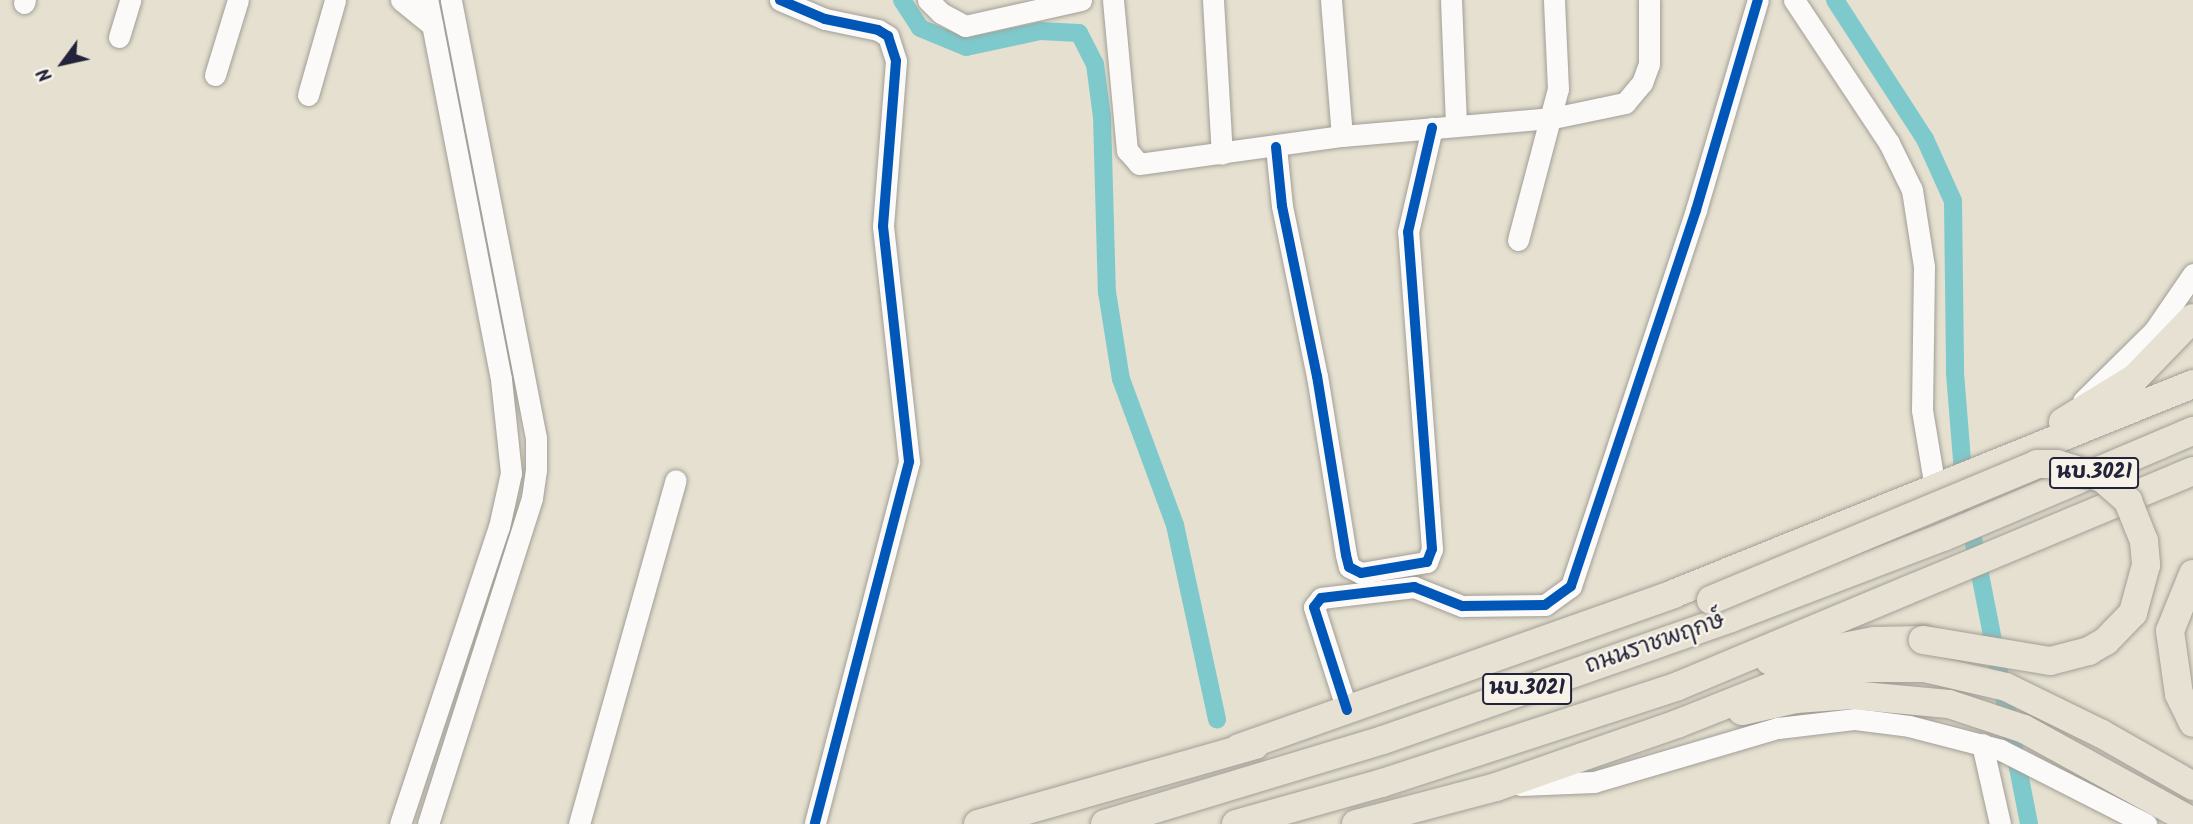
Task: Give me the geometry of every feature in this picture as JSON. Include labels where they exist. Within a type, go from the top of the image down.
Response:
[{"type":"main road","points":[[2025,452],[2062,423],[2135,378],[2193,318]]},
{"type":"main road","points":[[1239,748],[1649,603],[2193,384]]},
{"type":"main road","name":"ถนนราชพฤกษ์","points":[[1105,824],[1383,740],[1731,618],[1943,537],[2193,431]]},
{"type":"main road","points":[[978,824],[1239,748],[1387,713],[1711,600],[2037,464],[2057,464],[2102,478],[2128,500],[2144,541],[2146,565],[2133,613],[2106,641],[2089,651],[2050,661],[1923,640],[1874,641],[1787,656],[1678,687]]},
{"type":"main road","name":"ถนนราชพฤกษ์","points":[[1236,824],[1382,783],[1678,687],[2193,471]]},
{"type":"main road","points":[[2193,574],[2170,631],[2179,694],[2193,723]]},
{"type":"main road","points":[[1356,824],[1496,787],[1677,724],[1744,694],[1837,668],[1925,668],[1966,675],[2038,700],[2186,783]]},
{"type":"main road","points":[[1677,724],[1796,699],[1852,695],[1949,704],[2024,729],[2193,822]]},
{"type":"street","points":[[119,37],[130,0]]},
{"type":"street","points":[[215,75],[237,0]]},
{"type":"street","points":[[308,95],[335,0]]},
{"type":"street","points":[[401,0],[432,25]]},
{"type":"street","points":[[400,824],[499,527],[511,473],[509,435],[427,0]]},
{"type":"street","points":[[428,824],[532,498],[536,438],[451,0]]},
{"type":"street","points":[[780,0],[825,19],[878,30],[888,36],[896,61],[883,226],[909,462],[816,824]]},
{"type":"street","points":[[928,0],[940,13],[965,26],[1016,8],[1081,0]]},
{"type":"street","points":[[1113,0],[1132,160],[1139,164],[1276,148],[1342,136],[1553,118],[1611,107],[1634,95],[1649,64],[1649,0]]},
{"type":"street","points":[[1213,0],[1222,154]]},
{"type":"street","points":[[1331,0],[1342,136]]},
{"type":"street","points":[[1451,0],[1456,125]]},
{"type":"street","points":[[1518,240],[1553,118],[1558,89],[1554,0]]},
{"type":"street","points":[[1348,710],[1314,607],[1321,598],[1414,587],[1462,606],[1545,605],[1571,586],[1696,210],[1758,0]]},
{"type":"street","points":[[1794,0],[1889,142],[1912,190],[1924,267],[1922,410],[1945,484]]},
{"type":"street","points":[[1276,148],[1282,206],[1317,376],[1346,555],[1349,567],[1361,573],[1427,562],[1432,549],[1408,232],[1432,128]]},
{"type":"street","points":[[2062,423],[2154,331],[2193,274]]},
{"type":"street","points":[[579,824],[676,480]]},
{"type":"street","points":[[499,527],[519,537]]},
{"type":"street","points":[[1496,787],[1594,782],[1779,728],[1855,719],[1909,726],[1991,747],[2146,824]]},
{"type":"street","points":[[1991,747],[2000,824]]},
{"type":"waterway","points":[[902,0],[920,28],[966,47],[1040,31],[1079,33],[1095,64],[1102,117],[1107,292],[1121,379],[1175,525],[1217,720]]},
{"type":"waterway","points":[[1835,0],[1925,139],[1953,201],[1955,373],[1964,484]]},
{"type":"waterway","points":[[1969,518],[2029,824]]},
{"type":"cycle path","points":[[780,0],[825,19],[878,30],[888,36],[896,61],[883,226],[909,462],[815,824]]},
{"type":"cycle path","points":[[1347,710],[1314,607],[1321,598],[1414,587],[1462,606],[1545,605],[1571,586],[1696,210],[1758,0]]},
{"type":"cycle path","points":[[1276,147],[1282,206],[1317,376],[1346,555],[1349,567],[1361,573],[1427,562],[1432,549],[1408,232],[1432,128]]}]
